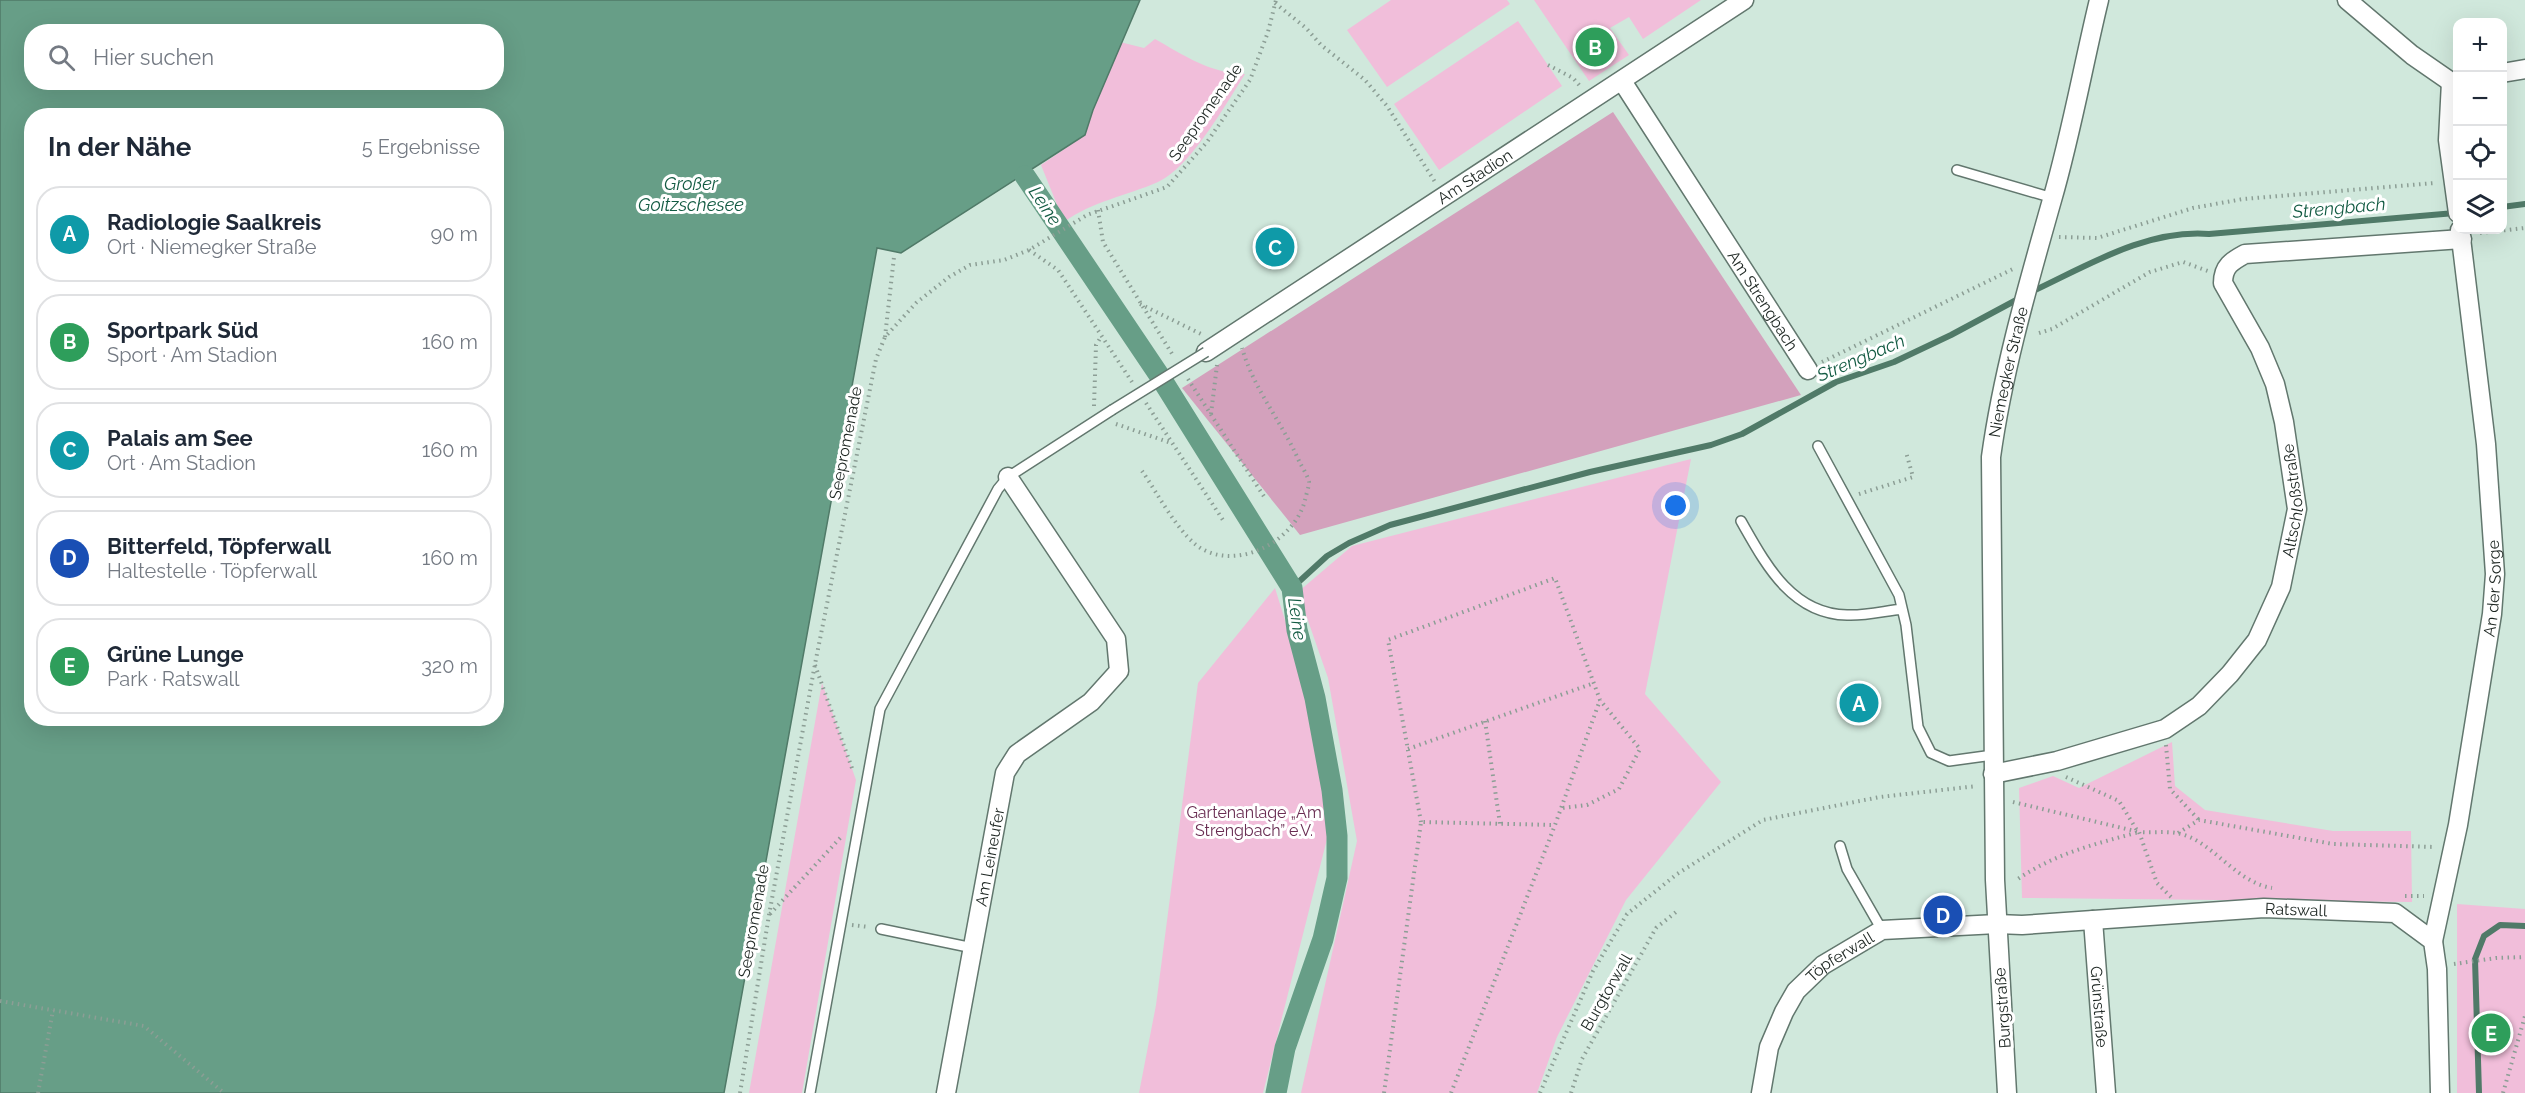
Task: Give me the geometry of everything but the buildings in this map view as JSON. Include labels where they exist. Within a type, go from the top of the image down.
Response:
[{"type":"street","name":"Am Stadion","points":[[1206,352],[1744,0]]},
{"type":"street","name":"Niemegker Straße","points":[[1997,924],[1993,779],[1991,457],[1998,409],[2033,263],[2053,198],[2099,0]]},
{"type":"street","points":[[2347,0],[2412,55],[2453,81]]},
{"type":"street","points":[[2507,72],[2525,69]]},
{"type":"street","name":"Am Strengbach","points":[[1622,81],[1808,370]]},
{"type":"street","points":[[2453,88],[2447,124],[2454,180]]},
{"type":"street","name":"Altschloßstraße","points":[[1993,779],[2165,729],[2199,706],[2230,674],[2257,640],[2282,587],[2297,509],[2284,422],[2275,384],[2260,348],[2223,283],[2223,276],[2229,262],[2245,254],[2453,234]]},
{"type":"street","name":"An der Sorge","points":[[2433,941],[2454,848],[2492,614],[2495,574],[2486,444],[2460,234]]},
{"type":"street","name":"Am Leineufer","points":[[946,1093],[1005,773],[1017,754],[1091,702],[1119,671],[1116,639],[1008,477]]},
{"type":"street","name":"Ratswall","points":[[1997,924],[2017,926],[2264,908],[2395,913],[2433,941]]},
{"type":"street","name":"Grünstraße","points":[[2092,920],[2106,1093]]},
{"type":"street","name":"Töpferwall","points":[[1761,1093],[1769,1047],[1784,1012],[1797,991],[1823,965],[1882,930],[1997,924]]},
{"type":"street","name":"Burgstraße","points":[[1997,924],[2007,1093]]},
{"type":"street","points":[[2433,941],[2437,969],[2440,1093]]},
{"type":"lane","points":[[1957,170],[2053,198]]},
{"type":"lane","points":[[810,1093],[839,923],[864,803],[880,709],[998,489],[1008,477],[1206,352]]},
{"type":"lane","points":[[1818,446],[1899,596],[1918,727],[1931,753],[1949,761],[1993,755]]},
{"type":"lane","points":[[1741,521],[1771,573],[1795,597],[1824,610],[1846,615],[1902,609]]},
{"type":"lane","points":[[1840,846],[1847,869],[1882,930]]},
{"type":"lane","points":[[881,929],[973,948]]},
{"type":"path","points":[[1276,2],[1306,27],[1321,45],[1365,80],[1387,106],[1444,196]]},
{"type":"path","name":"Seepromenade","points":[[740,1093],[769,915],[815,664],[876,359],[885,337],[916,303],[949,276],[970,265],[1005,260],[1043,241],[1087,214],[1167,187],[1182,173],[1250,80],[1268,32],[1276,2]]},
{"type":"path","points":[[1548,65],[1573,78],[1592,101]]},
{"type":"path","points":[[2057,237],[2097,238],[2193,208],[2243,199],[2453,184]]},
{"type":"path","points":[[2507,230],[2525,228]]},
{"type":"path","points":[[885,337],[894,257]]},
{"type":"path","points":[[2039,333],[2052,329],[2150,272],[2183,262],[2188,264]]},
{"type":"path","points":[[1808,370],[2011,269],[2033,263]]},
{"type":"path","points":[[1142,471],[1191,540],[1204,550],[1231,557],[1246,555],[1288,533],[1301,515],[1309,483],[1294,448],[1249,372],[1238,332]]},
{"type":"path","points":[[1847,498],[1913,477],[1906,452]]},
{"type":"path","points":[[1384,1093],[1421,822],[1388,640],[1555,578],[1600,700],[1640,749],[1619,789],[1587,805],[1562,808]]},
{"type":"path","points":[[815,664],[864,803]]},
{"type":"path","points":[[1408,749],[1594,683]]},
{"type":"path","points":[[1451,1093],[1562,808],[1600,700]]},
{"type":"path","points":[[1485,722],[1500,824]]},
{"type":"path","points":[[2165,729],[2170,789],[2199,820],[2333,844],[2454,848]]},
{"type":"path","points":[[2060,771],[2071,781],[2119,801],[2139,832],[2157,883],[2186,912]]},
{"type":"path","points":[[1540,1093],[1593,971],[1627,914],[1677,874],[1762,820],[1880,797],[1993,779]]},
{"type":"path","points":[[2013,802],[2139,832],[2178,833],[2206,847],[2255,885],[2278,889]]},
{"type":"path","points":[[769,915],[861,815]]},
{"type":"path","points":[[2178,833],[2199,820]]},
{"type":"path","points":[[1421,822],[1555,825]]},
{"type":"path","points":[[2016,881],[2034,868],[2072,851],[2139,832]]},
{"type":"path","points":[[2395,896],[2442,896]]},
{"type":"path","name":"Burgtorwall","points":[[1571,1093],[1582,1059],[1656,928],[1676,912]]},
{"type":"path","points":[[839,923],[881,929]]},
{"type":"path","points":[[2460,963],[2525,957]]},
{"type":"path","points":[[0,1001],[144,1026],[224,1093]]},
{"type":"path","points":[[38,1093],[53,1010]]},
{"type":"path","points":[[2503,1093],[2525,1016]]},
{"type":"green space","points":[[1391,0],[1507,0],[1510,4],[1387,87],[1347,30]]},
{"type":"green space","points":[[1534,0],[1701,0],[1643,39],[1629,17],[1610,28],[1629,55],[1589,81]]},
{"type":"green space","points":[[1518,21],[1562,86],[1439,170],[1394,104]]},
{"type":"green space","points":[[1155,39],[1209,67],[1245,74],[1195,150],[1170,175],[1146,187],[1086,209],[1064,222],[1041,165],[1085,135],[1120,42],[1144,48]]},
{"type":"green space","points":[[1691,459],[1645,694],[1721,782],[1626,900],[1557,1037],[1537,1093],[1301,1093],[1357,841],[1328,678],[1298,592],[1352,546]]},
{"type":"green space","name":"Gartenanlage „Am Strengbach” e.V.","points":[[1275,588],[1303,678],[1331,823],[1263,1093],[1139,1093],[1156,1005],[1198,683]]},
{"type":"green space","points":[[822,683],[856,780],[802,1093],[749,1093]]},
{"type":"green space","points":[[2172,742],[2175,786],[2205,810],[2333,831],[2411,831],[2412,902],[2022,898],[2019,788],[2053,776],[2079,788]]},
{"type":"green space","points":[[2457,904],[2525,909],[2525,1093],[2457,1093]]},
{"type":"shaded area","points":[[1613,112],[1801,395],[1300,535],[1182,388]]},
{"type":"water","name":"Großer Goitzschesee","points":[[0,0],[1140,0],[1093,110],[1085,135],[901,253],[877,248],[724,1093],[0,1093]]},
{"type":"waterway","name":"Leine","points":[[1025,176],[1159,375],[1292,588],[1297,630],[1315,698],[1332,790],[1337,836],[1337,878],[1323,939],[1285,1048],[1276,1093]]},
{"type":"waterway","name":"Strengbach","points":[[2507,206],[2525,204]]},
{"type":"waterway","name":"Strengbach","points":[[2031,292],[2117,251],[2162,237],[2453,213]]},
{"type":"waterway","name":"Strengbach","points":[[1292,588],[1327,556],[1349,543],[1390,525],[1590,472],[1711,445],[1742,434],[1836,382],[1894,362],[2020,298]]},
{"type":"waterway","points":[[2479,1093],[2475,959],[2484,936],[2500,925],[2525,926]]},
{"type":"place","name":"Sportpark Süd","points":[[1595,47]]},
{"type":"place","name":"Palais am See","points":[[1275,247]]},
{"type":"place","name":"Radiologie Saalkreis","points":[[1859,703]]},
{"type":"place","name":"Bitterfeld, Töpferwall","points":[[1943,915]]},
{"type":"place","name":"Grüne Lunge","points":[[2491,1033]]}]
